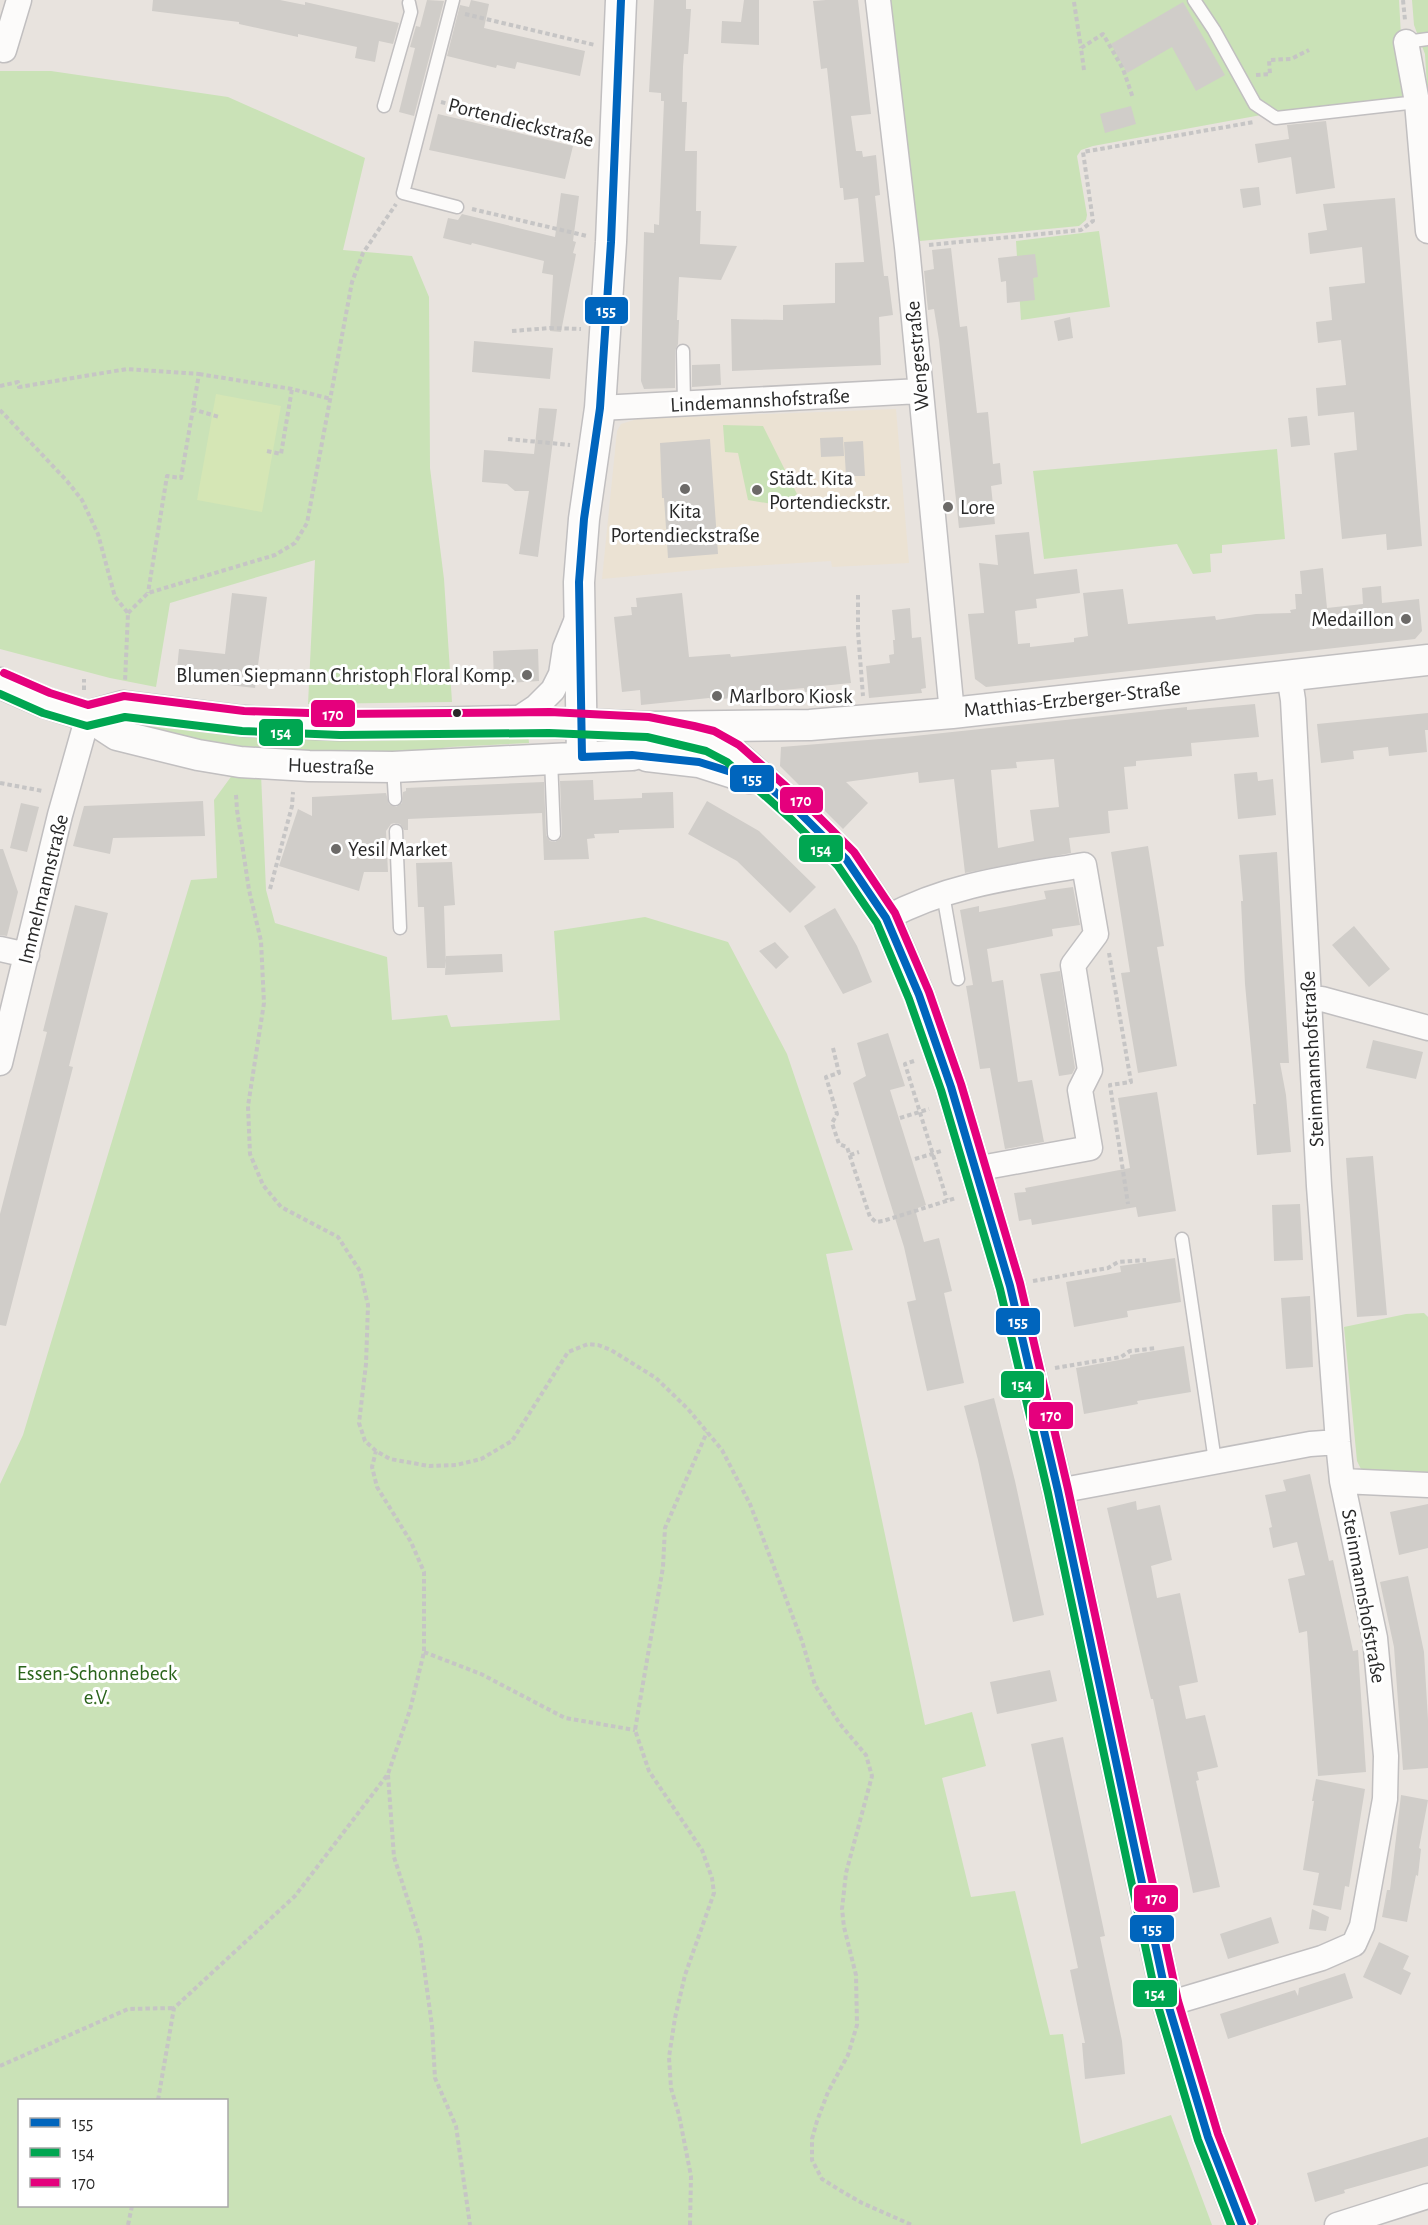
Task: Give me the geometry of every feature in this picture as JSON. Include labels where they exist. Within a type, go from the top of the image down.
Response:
[{"type":"street","points":[[4,50],[19,0]]},
{"type":"street","name":"Portendieckstraße","points":[[582,757],[578,617],[584,519],[600,408],[611,242],[621,0]]},
{"type":"street","name":"Wengestraße","points":[[878,0],[907,247],[952,713]]},
{"type":"street","points":[[1417,41],[1417,102],[1428,231]]},
{"type":"street","name":"Lindemannshofstraße","points":[[600,408],[920,391]]},
{"type":"street","name":"Portendieckstraße","points":[[515,721],[536,707],[553,690],[561,674],[565,648],[578,617]]},
{"type":"street","name":"Matthias-Erzberger-Straße","points":[[582,757],[632,755],[678,742],[704,731],[952,713],[1428,660]]},
{"type":"street","name":"Steinmannshofstraße","points":[[1168,2004],[1322,1958],[1353,1944],[1362,1926],[1385,1799],[1386,1756],[1375,1638],[1342,1481],[1338,1442],[1319,1186],[1293,700],[1289,675]]},
{"type":"street","name":"Huestraße","points":[[0,683],[46,703],[88,716],[117,735],[222,759],[309,766],[393,767],[582,757]]},
{"type":"street","name":"Huestraße","points":[[88,716],[124,706],[243,721],[286,723],[340,725],[515,721],[581,723]]},
{"type":"street","name":"Immelmannstraße","points":[[0,1063],[60,815],[88,716]]},
{"type":"street","points":[[581,723],[704,731],[710,741],[733,753],[799,812],[846,859],[886,918],[919,995],[951,1088],[1010,1286],[1059,1491],[1168,2004],[1208,2137],[1242,2225]]},
{"type":"street","points":[[632,755],[699,762],[764,782]]},
{"type":"street","points":[[886,918],[943,894],[981,882],[1084,865],[1096,934],[1073,965],[1090,1071],[1080,1090],[1089,1148],[975,1169]]},
{"type":"street","points":[[0,949],[27,955]]},
{"type":"street","points":[[1309,1000],[1322,999],[1428,1028]]},
{"type":"street","points":[[1059,1491],[1310,1444],[1338,1442]]},
{"type":"street","name":"Steinmannshofstraße","points":[[1342,1481],[1428,1485]]},
{"type":"street","points":[[1338,2225],[1428,2196]]},
{"type":"lane","points":[[1194,0],[1214,30],[1255,104],[1276,118],[1417,102]]},
{"type":"lane","points":[[384,106],[411,12],[406,1]]},
{"type":"lane","points":[[452,5],[403,193],[457,207]]},
{"type":"lane","points":[[683,351],[684,404]]},
{"type":"lane","points":[[551,758],[554,834]]},
{"type":"lane","points":[[393,767],[395,799]]},
{"type":"lane","points":[[396,831],[400,928]]},
{"type":"lane","points":[[943,894],[958,979]]},
{"type":"lane","points":[[1182,1239],[1215,1461]]},
{"type":"path","points":[[1074,2],[1084,70]]},
{"type":"path","points":[[452,5],[619,51]]},
{"type":"path","points":[[1081,48],[1103,34],[1123,69],[1133,98]]},
{"type":"path","points":[[1240,77],[1270,74],[1269,60],[1291,58],[1309,50]]},
{"type":"path","name":"Portendieckstraße","points":[[428,99],[614,145]]},
{"type":"path","points":[[907,247],[1081,230],[1093,220],[1083,152],[1276,118]]},
{"type":"path","points":[[125,687],[129,613],[148,593],[275,555],[295,543],[307,523],[352,282],[363,253],[403,193]]},
{"type":"path","points":[[457,207],[611,242]]},
{"type":"path","points":[[512,331],[550,328],[605,330]]},
{"type":"path","points":[[0,386],[18,382],[19,387],[127,369],[199,374],[292,389],[331,399]]},
{"type":"path","points":[[148,593],[167,476],[181,478],[199,374]]},
{"type":"path","points":[[267,451],[281,453],[292,389]]},
{"type":"path","points":[[192,409],[219,417]]},
{"type":"path","points":[[0,410],[82,500],[98,534],[116,597],[129,613]]},
{"type":"path","points":[[508,439],[595,447]]},
{"type":"path","points":[[858,595],[858,632],[866,720]]},
{"type":"path","points":[[0,783],[40,791]]},
{"type":"path","points":[[270,889],[292,806],[293,792]]},
{"type":"path","points":[[236,795],[249,890],[261,941],[264,1003],[248,1106],[250,1154],[263,1185],[281,1207],[338,1238],[360,1271],[366,1289],[369,1326],[359,1423],[364,1442],[390,1459],[429,1466],[456,1465],[481,1459],[512,1441],[568,1352],[588,1344],[611,1350],[656,1378],[688,1409],[722,1450],[750,1504],[802,1641],[814,1686],[840,1724],[866,1755],[872,1776],[846,1873],[842,1910],[856,1975],[857,2025],[848,2055],[828,2092],[817,2121],[812,2139],[812,2160],[822,2178],[838,2189],[862,2203],[912,2225]]},
{"type":"path","points":[[1096,934],[1107,939],[1131,1082],[1110,1085],[1128,1204]]},
{"type":"path","points":[[833,1048],[839,1073],[826,1077],[837,1114],[832,1123],[839,1144],[847,1147],[868,1215],[876,1222],[892,1219],[956,1198]]},
{"type":"path","points":[[914,1061],[905,1064],[947,1200]]},
{"type":"path","points":[[900,1118],[928,1109]]},
{"type":"path","points":[[915,1160],[941,1151]]},
{"type":"path","points":[[850,1155],[859,1152]]},
{"type":"path","points":[[1010,1286],[1108,1268],[1118,1262],[1146,1260]]},
{"type":"path","points":[[1031,1373],[1121,1357],[1130,1351],[1157,1348]]},
{"type":"path","points":[[690,2225],[691,2176],[679,2115],[671,2088],[669,2056],[685,1975],[714,1893],[712,1878],[702,1850],[649,1771],[635,1730],[663,1567],[665,1528],[707,1432]]},
{"type":"path","points":[[158,2099],[174,2008],[295,1896],[388,1774],[410,1710],[424,1652],[424,1572],[411,1542],[377,1487],[372,1467],[376,1451]]},
{"type":"path","points":[[424,1652],[481,1674],[565,1718],[635,1730]]},
{"type":"path","points":[[388,1774],[394,1857],[420,1938],[432,2026],[435,2078],[456,2126],[470,2225]]},
{"type":"path","points":[[0,2066],[128,2009],[174,2008]]},
{"type":"path","points":[[128,2225],[132,2207]]},
{"type":"shaded area","name":"Städt. Kita Portendieckstr.","points":[[896,409],[909,563],[832,567],[831,561],[718,568],[602,579],[617,431],[621,424],[637,419]]},
{"type":"green space","points":[[889,0],[1399,0],[1401,36],[1411,99],[1283,111],[1093,146],[1081,150],[1077,156],[1087,215],[1086,220],[1079,226],[920,241],[916,237]]},
{"type":"green space","points":[[1412,0],[1428,0],[1428,104],[1425,54],[1414,25]]},
{"type":"green space","points":[[0,71],[51,71],[228,97],[365,158],[343,250],[412,256],[429,297],[430,468],[444,579],[452,702],[308,704],[315,560],[170,603],[156,687],[110,678],[0,649]]},
{"type":"green space","points":[[1099,231],[1110,307],[1021,320],[1016,241]]},
{"type":"green space","points":[[216,394],[281,406],[262,512],[197,500]]},
{"type":"green space","points":[[723,425],[763,426],[797,494],[784,506],[748,500],[738,453],[725,452]]},
{"type":"green space","points":[[1277,449],[1285,539],[1222,545],[1222,553],[1210,554],[1211,572],[1193,574],[1177,544],[1044,559],[1033,471]]},
{"type":"green space","points":[[128,720],[188,730],[226,733],[528,733],[529,743],[450,747],[375,757],[238,750],[124,722]]},
{"type":"green space","name":"Essen-Schonnebeck e.V.","points":[[233,774],[261,774],[266,890],[275,923],[387,957],[392,1020],[447,1015],[451,1027],[560,1020],[554,931],[645,917],[728,942],[787,1054],[853,1250],[826,1254],[925,1725],[972,1712],[986,1766],[942,1778],[971,1897],[1015,1891],[1050,2035],[1063,2034],[1081,2144],[1171,2115],[1212,2225],[0,2225],[0,1484],[23,1435],[191,880],[217,878],[214,800]]},
{"type":"green space","points":[[1424,1313],[1428,1317],[1428,1477],[1362,1471],[1357,1461],[1344,1327],[1406,1314]]},
{"type":"building","points":[[153,0],[280,0],[305,5],[305,2],[399,23],[393,44],[379,41],[375,62],[355,58],[357,47],[298,34],[298,37],[239,24],[239,22],[152,11]]},
{"type":"building","points":[[427,0],[444,1],[414,116],[399,112],[415,48],[410,47],[416,26],[420,27]]},
{"type":"building","points":[[471,0],[489,4],[484,28],[585,51],[580,76],[517,62],[515,69],[497,65],[496,68],[447,56],[460,5],[469,7]]},
{"type":"building","points":[[654,0],[686,0],[686,9],[691,9],[688,54],[684,54],[682,102],[687,102],[685,151],[697,151],[696,211],[701,211],[700,244],[737,246],[721,280],[679,277],[675,388],[644,389],[641,381],[644,232],[654,233],[654,224],[659,225],[664,101],[661,101],[661,93],[649,92]]},
{"type":"building","points":[[744,0],[759,0],[759,45],[721,43],[722,21],[741,22]]},
{"type":"building","points":[[858,0],[871,114],[851,116],[856,151],[862,151],[863,157],[876,155],[880,195],[875,196],[884,276],[888,276],[893,315],[879,317],[881,365],[732,371],[731,319],[783,320],[783,305],[835,303],[835,263],[864,262],[858,198],[844,200],[843,188],[840,188],[827,68],[821,69],[813,1]]},
{"type":"building","points":[[1183,2],[1225,75],[1196,91],[1172,47],[1127,73],[1111,44]]},
{"type":"building","points":[[1131,106],[1136,124],[1105,133],[1100,114]]},
{"type":"building","points":[[438,114],[573,146],[565,179],[429,150]]},
{"type":"building","points":[[1326,121],[1335,188],[1296,194],[1291,157],[1258,163],[1255,144],[1289,139],[1287,125]]},
{"type":"building","points":[[1259,187],[1261,205],[1243,208],[1240,189]]},
{"type":"building","points":[[561,193],[579,196],[573,241],[576,242],[573,253],[576,254],[561,332],[550,331],[553,275],[542,273],[544,261],[443,238],[448,218],[458,220],[462,214],[555,237]]},
{"type":"building","points":[[1395,198],[1422,546],[1387,550],[1386,534],[1342,539],[1334,453],[1357,450],[1354,412],[1318,416],[1316,388],[1346,385],[1341,340],[1318,343],[1316,322],[1332,320],[1329,287],[1365,283],[1362,247],[1310,254],[1308,233],[1327,230],[1323,204]]},
{"type":"building","points":[[951,248],[960,327],[967,326],[977,413],[988,412],[993,464],[1000,463],[1002,484],[991,486],[995,524],[959,528],[939,340],[934,309],[928,310],[924,271],[934,269],[932,250]]},
{"type":"building","points":[[1035,254],[1038,277],[1033,278],[1035,300],[1007,303],[1006,281],[1001,282],[998,258]]},
{"type":"building","points":[[1070,317],[1073,338],[1058,341],[1054,321]]},
{"type":"building","points":[[474,341],[553,348],[550,379],[472,372]]},
{"type":"building","points":[[720,364],[721,385],[692,387],[692,365]]},
{"type":"building","points":[[539,408],[557,409],[538,557],[519,554],[529,491],[515,491],[507,484],[482,482],[484,450],[534,454]]},
{"type":"building","points":[[1307,416],[1310,445],[1291,447],[1288,418]]},
{"type":"building","points":[[843,437],[844,456],[821,457],[820,438]]},
{"type":"building","points":[[710,439],[718,554],[668,558],[664,498],[662,498],[660,443]]},
{"type":"building","points":[[863,441],[865,476],[846,476],[844,442]]},
{"type":"building","points":[[1029,532],[1034,574],[1077,569],[1080,593],[1036,599],[1037,608],[1015,611],[1018,644],[1030,643],[1030,647],[1074,642],[1074,638],[1088,636],[1083,593],[1123,589],[1128,624],[1215,616],[1216,620],[1256,614],[1291,613],[1290,610],[1296,609],[1295,594],[1302,594],[1300,571],[1323,568],[1327,608],[1363,604],[1362,588],[1381,586],[1382,603],[1419,599],[1422,631],[1415,639],[986,687],[975,679],[968,614],[984,613],[979,563],[998,565],[995,535]]},
{"type":"building","points":[[232,593],[267,597],[255,688],[176,679],[179,649],[225,654]]},
{"type":"building","points":[[682,593],[689,657],[730,654],[731,657],[846,646],[851,683],[821,686],[821,691],[805,692],[804,688],[773,691],[773,696],[756,698],[755,693],[734,695],[732,698],[641,705],[640,690],[622,692],[614,617],[632,615],[631,607],[637,607],[636,598]]},
{"type":"building","points":[[910,608],[912,638],[921,637],[926,688],[921,689],[922,693],[869,698],[866,666],[890,663],[889,655],[894,654],[893,640],[895,640],[892,610]]},
{"type":"building","points":[[538,649],[539,681],[494,684],[493,651]]},
{"type":"building","points":[[1255,704],[1259,737],[1191,743],[1192,756],[1136,761],[1136,766],[1124,767],[1128,809],[1108,811],[1110,833],[1069,838],[1071,853],[965,873],[954,779],[919,783],[918,772],[846,782],[868,803],[843,829],[780,766],[781,747],[905,737],[1187,707],[1187,710]],"holes":[[[1054,759],[1059,807],[1030,810],[1034,841],[998,848],[991,770],[1017,768],[1016,762]]]},
{"type":"building","points":[[1428,713],[1428,730],[1425,730],[1427,752],[1389,756],[1388,747],[1353,751],[1354,759],[1321,763],[1317,724]]},
{"type":"building","points":[[1257,772],[1258,781],[1273,779],[1276,815],[1238,819],[1234,774]]},
{"type":"building","points":[[593,780],[594,800],[642,798],[642,793],[673,792],[674,828],[619,830],[619,833],[594,834],[595,838],[587,839],[589,859],[544,860],[542,813],[408,819],[408,830],[404,830],[400,824],[395,823],[391,824],[386,831],[388,872],[364,872],[359,891],[279,866],[298,809],[312,816],[312,797],[386,793],[389,804],[396,807],[402,803],[403,792],[406,788],[544,782],[546,835],[550,841],[555,842],[561,838],[562,834],[560,781]]},
{"type":"building","points":[[203,801],[205,836],[113,838],[110,854],[73,846],[84,806]]},
{"type":"building","points":[[707,801],[759,831],[816,887],[790,913],[737,861],[688,834]]},
{"type":"building","points":[[21,803],[39,807],[27,852],[10,848]]},
{"type":"building","points":[[1148,846],[1164,946],[1157,947],[1177,1066],[1138,1073],[1121,973],[1130,972],[1111,852]]},
{"type":"building","points":[[0,849],[3,849],[18,892],[7,936],[0,935]]},
{"type":"building","points":[[1277,852],[1289,1063],[1280,1063],[1286,1095],[1291,1152],[1257,1155],[1253,1104],[1256,1104],[1245,984],[1241,901],[1243,901],[1239,855]]},
{"type":"building","points":[[452,862],[455,905],[444,906],[446,968],[427,968],[424,907],[418,907],[416,863]]},
{"type":"building","points":[[1073,887],[1080,925],[1052,929],[1053,936],[987,949],[992,982],[1003,980],[1018,1082],[1032,1080],[1044,1142],[1005,1149],[990,1068],[980,1069],[966,986],[973,985],[960,910],[979,906],[979,912],[1046,899],[1044,891]]},
{"type":"building","points":[[75,905],[108,913],[69,1066],[73,1067],[6,1326],[0,1325],[0,1214],[47,1032],[43,1031]]},
{"type":"building","points":[[835,908],[857,946],[872,982],[843,994],[804,926]]},
{"type":"building","points":[[1354,926],[1390,969],[1369,987],[1332,945]]},
{"type":"building","points":[[775,942],[789,957],[776,969],[759,951]]},
{"type":"building","points":[[502,954],[503,972],[445,975],[446,956]]},
{"type":"building","points":[[1060,971],[1075,1068],[1072,1074],[1059,1076],[1040,974]]},
{"type":"building","points":[[888,1033],[905,1086],[890,1090],[926,1205],[915,1209],[924,1242],[939,1238],[952,1291],[944,1293],[964,1383],[927,1391],[907,1302],[916,1300],[904,1247],[853,1083],[866,1076],[857,1043]]},
{"type":"building","points":[[1373,1040],[1423,1052],[1416,1079],[1366,1068]]},
{"type":"building","points":[[1157,1092],[1176,1211],[1138,1217],[1136,1207],[1032,1225],[1031,1219],[1019,1221],[1014,1193],[1026,1192],[1025,1188],[1130,1168],[1118,1098]]},
{"type":"building","points":[[1373,1156],[1387,1315],[1357,1317],[1346,1158]]},
{"type":"building","points":[[1300,1204],[1303,1260],[1274,1261],[1272,1205]]},
{"type":"building","points":[[1175,1258],[1181,1302],[1127,1311],[1128,1317],[1074,1327],[1066,1282],[1121,1272],[1120,1266]]},
{"type":"building","points":[[1310,1296],[1313,1367],[1286,1369],[1281,1298]]},
{"type":"building","points":[[1184,1346],[1191,1392],[1137,1401],[1138,1404],[1084,1414],[1076,1368],[1130,1358],[1130,1355]]},
{"type":"building","points":[[994,1398],[1015,1481],[1044,1615],[1013,1622],[964,1406]]},
{"type":"building","points":[[1310,1474],[1329,1561],[1333,1560],[1353,1651],[1358,1650],[1366,1772],[1318,1776],[1307,1631],[1299,1633],[1288,1579],[1305,1575],[1297,1542],[1273,1548],[1269,1528],[1272,1527],[1265,1495],[1286,1491],[1283,1480]]},
{"type":"building","points":[[1136,1501],[1137,1510],[1160,1505],[1172,1560],[1151,1566],[1157,1598],[1180,1593],[1198,1682],[1179,1686],[1186,1719],[1205,1715],[1218,1767],[1197,1772],[1199,1780],[1196,1781],[1220,1887],[1193,1893],[1153,1699],[1151,1699],[1107,1508]]},
{"type":"building","points":[[1428,1504],[1428,1548],[1399,1555],[1390,1512]]},
{"type":"building","points":[[1408,1576],[1424,1652],[1428,1768],[1403,1770],[1394,1647],[1380,1582]]},
{"type":"building","points":[[1050,1670],[1057,1701],[997,1714],[990,1682]]},
{"type":"building","points":[[1063,1737],[1105,1936],[1100,1937],[1122,2041],[1125,2074],[1085,2079],[1082,2043],[1085,2043],[1070,1970],[1078,1968],[1031,1744]]},
{"type":"building","points":[[1316,1779],[1365,1789],[1349,1887],[1345,1886],[1341,1910],[1313,1905],[1319,1873],[1303,1870]]},
{"type":"building","points":[[1401,1795],[1428,1800],[1419,1848],[1421,1849],[1418,1876],[1416,1875],[1407,1922],[1382,1917],[1387,1890],[1390,1890]]},
{"type":"building","points":[[1312,1909],[1329,1917],[1326,1931],[1309,1929]]},
{"type":"building","points":[[1271,1917],[1279,1943],[1228,1959],[1220,1934]]},
{"type":"building","points":[[1379,1942],[1409,1956],[1403,1969],[1411,1973],[1401,1995],[1363,1977]]},
{"type":"building","points":[[1345,1973],[1353,1998],[1228,2039],[1220,2014],[1295,1990],[1298,1996],[1299,1988]]},
{"type":"building","points":[[1428,2137],[1428,2166],[1344,2190],[1345,2193],[1315,2202],[1307,2173]]},
{"type":"transit line","name":"155","points":[[621,0],[611,242],[600,408],[584,519],[579,582],[582,757],[632,755],[699,762],[763,782],[799,812],[846,859],[886,918],[919,995],[951,1087],[1010,1286],[1058,1491],[1168,2004],[1208,2137],[1242,2225]]},
{"type":"transit line","name":"170","points":[[4,673],[50,693],[88,705],[124,696],[244,711],[340,714],[550,712],[649,717],[694,726],[714,731],[739,745],[806,804],[854,852],[895,913],[929,992],[961,1084],[1020,1283],[1068,1489],[1178,2001],[1218,2134],[1252,2221]]},
{"type":"transit line","name":"154","points":[[0,694],[43,713],[87,726],[125,717],[242,731],[340,735],[549,733],[647,737],[706,751],[727,762],[792,820],[838,866],[877,923],[909,999],[941,1090],[1000,1289],[1048,1493],[1158,2006],[1198,2140],[1231,2225]]},
{"type":"place","name":"Kita Portendieckstraße","points":[[685,489]]},
{"type":"place","name":"Städt. Kita Portendieckstr.","points":[[757,490]]},
{"type":"place","name":"Lore","points":[[948,507]]},
{"type":"place","name":"Medaillon","points":[[1406,619]]},
{"type":"place","name":"Blumen Siepmann Christoph Floral Komp.","points":[[527,675]]},
{"type":"place","name":"Marlboro Kiosk","points":[[717,696]]},
{"type":"place","name":"Yesil Market","points":[[336,849]]}]
